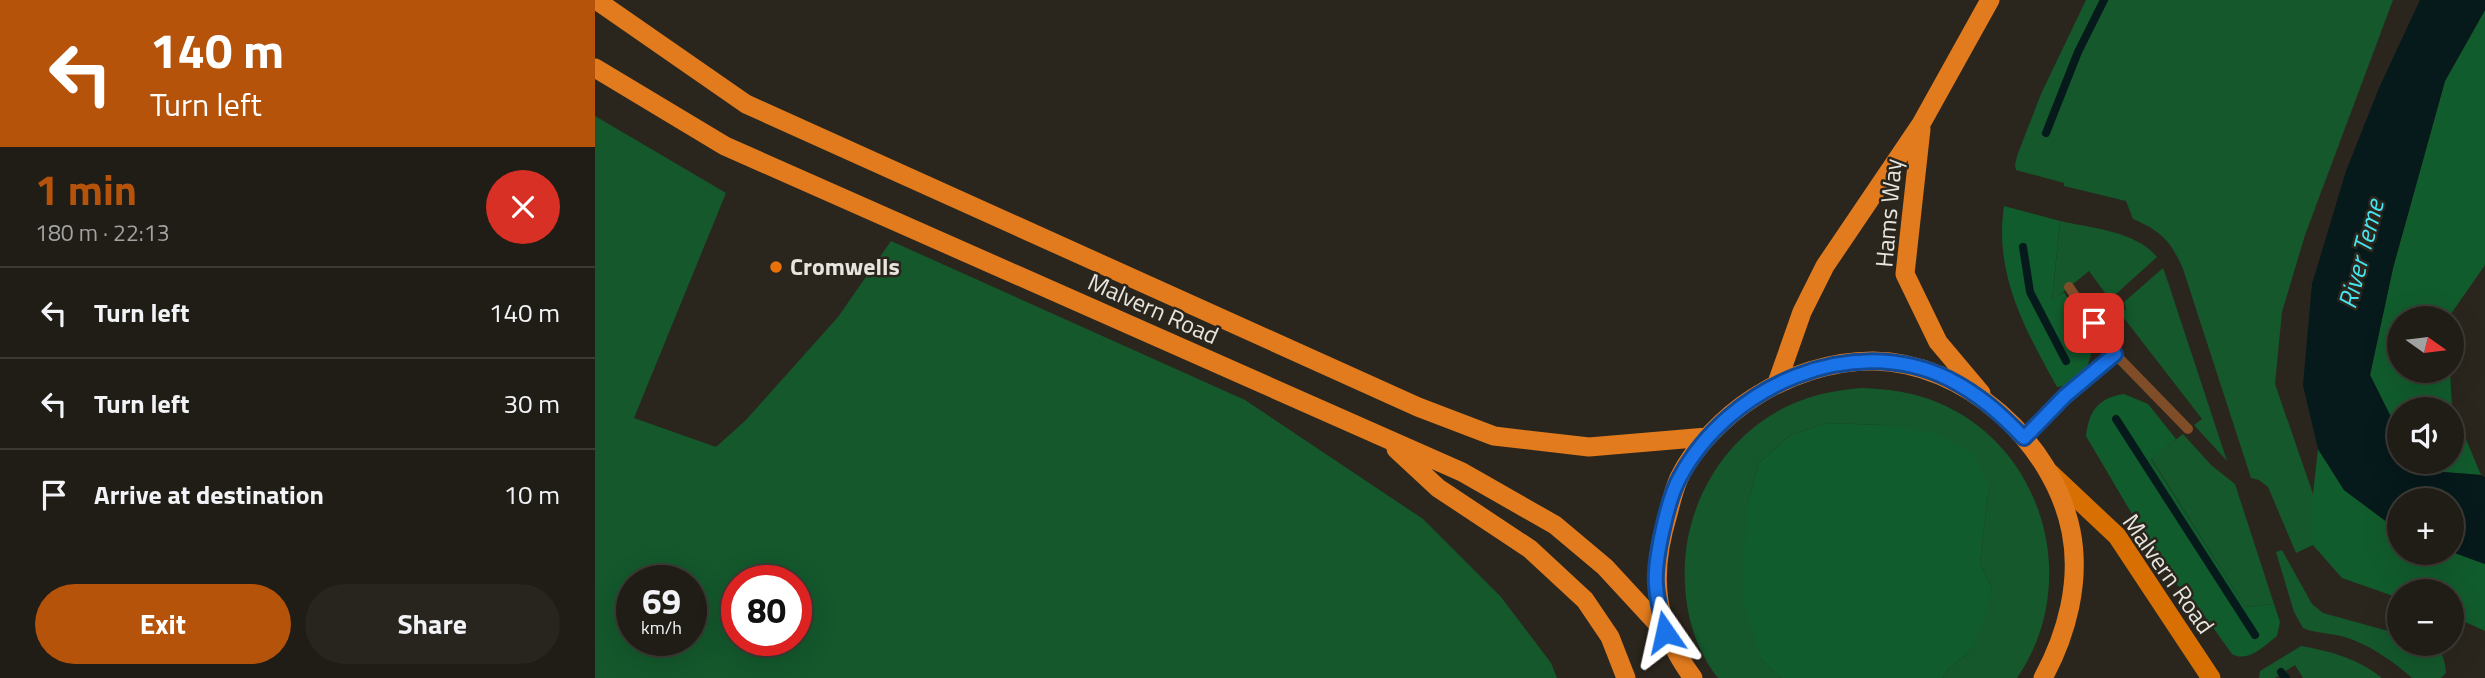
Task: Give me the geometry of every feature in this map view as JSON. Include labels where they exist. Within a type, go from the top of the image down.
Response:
[{"type":"highway","name":"Malvern Road","points":[[596,0],[746,104],[1418,407],[1494,436],[1589,447],[1707,437]]},
{"type":"highway","name":"Hams Way","points":[[1777,383],[1801,312],[1825,265],[1921,124],[1990,0]]},
{"type":"highway","name":"Malvern Road","points":[[595,68],[725,146],[1462,472],[1555,525],[1605,567],[1665,632]]},
{"type":"highway","name":"Hams Way","points":[[1921,124],[1905,274],[1938,342],[1991,405]]},
{"type":"highway","points":[[1688,674],[1665,632],[1655,584],[1663,531],[1679,478],[1707,437],[1740,407],[1777,383],[1844,363],[1874,361],[1904,365],[1947,379],[1991,405],[2024,438],[2050,473],[2071,530],[2074,565],[2063,634],[2043,678]]},
{"type":"highway","points":[[1387,440],[1438,488],[1530,549],[1585,600],[1610,637],[1626,678]]},
{"type":"main road","name":"Malvern Road","points":[[2050,473],[2117,536],[2211,678]]},
{"type":"lane","points":[[2069,287],[2115,354],[2188,429]]},
{"type":"lane","points":[[2024,438],[2065,396],[2115,354]]},
{"type":"green space","points":[[2086,0],[2393,0],[2305,235],[2282,312],[2275,384],[2313,494],[2313,545],[2296,553],[2268,487],[2251,478],[2183,269],[2169,244],[2151,228],[2133,219],[2126,201],[2064,186],[2064,183],[2016,170],[2017,156],[2041,94]]},
{"type":"green space","points":[[2485,10],[2485,265],[2456,306],[2387,306],[2387,383],[2451,383],[2451,397],[2387,397],[2387,409],[2370,375],[2393,268],[2445,81]]},
{"type":"green space","points":[[595,116],[726,193],[634,418],[716,447],[746,420],[838,317],[891,241],[1245,400],[1423,519],[1501,597],[1551,663],[1557,678],[595,678]]},
{"type":"green space","points":[[2004,206],[2060,221],[2052,300],[2064,292],[2083,322],[2091,343],[2088,364],[2081,375],[2067,385],[2057,387],[2015,301],[2004,255]]},
{"type":"green space","points":[[2060,221],[2125,236],[2148,248],[2157,257],[2116,294],[2108,297],[2089,271],[2052,301]]},
{"type":"green space","points":[[2163,268],[2227,461],[2194,425],[2202,419],[2120,313],[2126,309],[2124,302]]},
{"type":"green space","points":[[1861,388],[1920,396],[1939,403],[1975,424],[2005,452],[2027,485],[2042,522],[2049,562],[2047,602],[2037,641],[2017,678],[1943,678],[1949,668],[1970,652],[1992,589],[1980,563],[1989,486],[1882,425],[1826,423],[1790,435],[1758,464],[1749,499],[1761,659],[1781,678],[1718,678],[1704,657],[1688,609],[1686,554],[1691,524],[1701,496],[1715,470],[1733,446],[1755,426],[1780,410],[1814,396]]},
{"type":"green space","points":[[2124,394],[2148,404],[2176,439],[2151,459],[2245,607],[2274,604],[2280,622],[2277,636],[2250,655],[2232,654],[2199,608],[2168,575],[2086,436],[2096,407],[2101,402]]},
{"type":"green space","points":[[1826,423],[1882,425],[1935,433],[1975,455],[1989,486],[1980,563],[1992,589],[1983,624],[1970,652],[1949,668],[1943,678],[1781,678],[1761,659],[1743,599],[1749,499],[1758,464],[1790,435]]},
{"type":"green space","points":[[2183,434],[2211,465],[2235,484],[2274,604],[2245,607],[2151,458]]},
{"type":"green space","points":[[2464,435],[2481,475],[2464,474]]},
{"type":"green space","points":[[2318,449],[2344,490],[2387,522],[2387,565],[2464,565],[2464,556],[2485,564],[2485,631],[2464,621],[2464,579],[2387,579],[2387,594],[2342,578],[2313,545],[2313,494]]},
{"type":"green space","points":[[2282,550],[2312,604],[2323,613],[2387,631],[2387,656],[2443,656],[2446,673],[2441,678],[2412,678],[2388,659],[2360,643],[2303,628],[2294,612],[2276,552]]},
{"type":"green space","points":[[2301,646],[2344,657],[2382,678],[2303,678],[2295,665],[2275,678],[2259,678],[2260,671]]},
{"type":"water","name":"River Teme","points":[[2420,0],[2485,0],[2485,10],[2445,81],[2393,268],[2370,375],[2387,409],[2387,474],[2464,474],[2485,477],[2485,564],[2464,556],[2464,488],[2387,488],[2387,522],[2344,490],[2318,449],[2303,385],[2312,284],[2346,171],[2379,88]]},
{"type":"waterway","points":[[2046,133],[2078,52],[2104,0]]},
{"type":"waterway","points":[[2023,247],[2030,292],[2066,361]]},
{"type":"waterway","points":[[2116,419],[2255,635]]},
{"type":"waterway","points":[[2281,672],[2286,678]]},
{"type":"place","name":"Cromwells","points":[[776,267]]},
{"type":"route","points":[[1665,632],[1655,584],[1663,531],[1679,478],[1707,437],[1740,407],[1777,383],[1810,371],[1844,363],[1874,361],[1904,365],[1947,379],[1991,405],[2024,438],[2065,396],[2115,354],[2094,323]]}]
